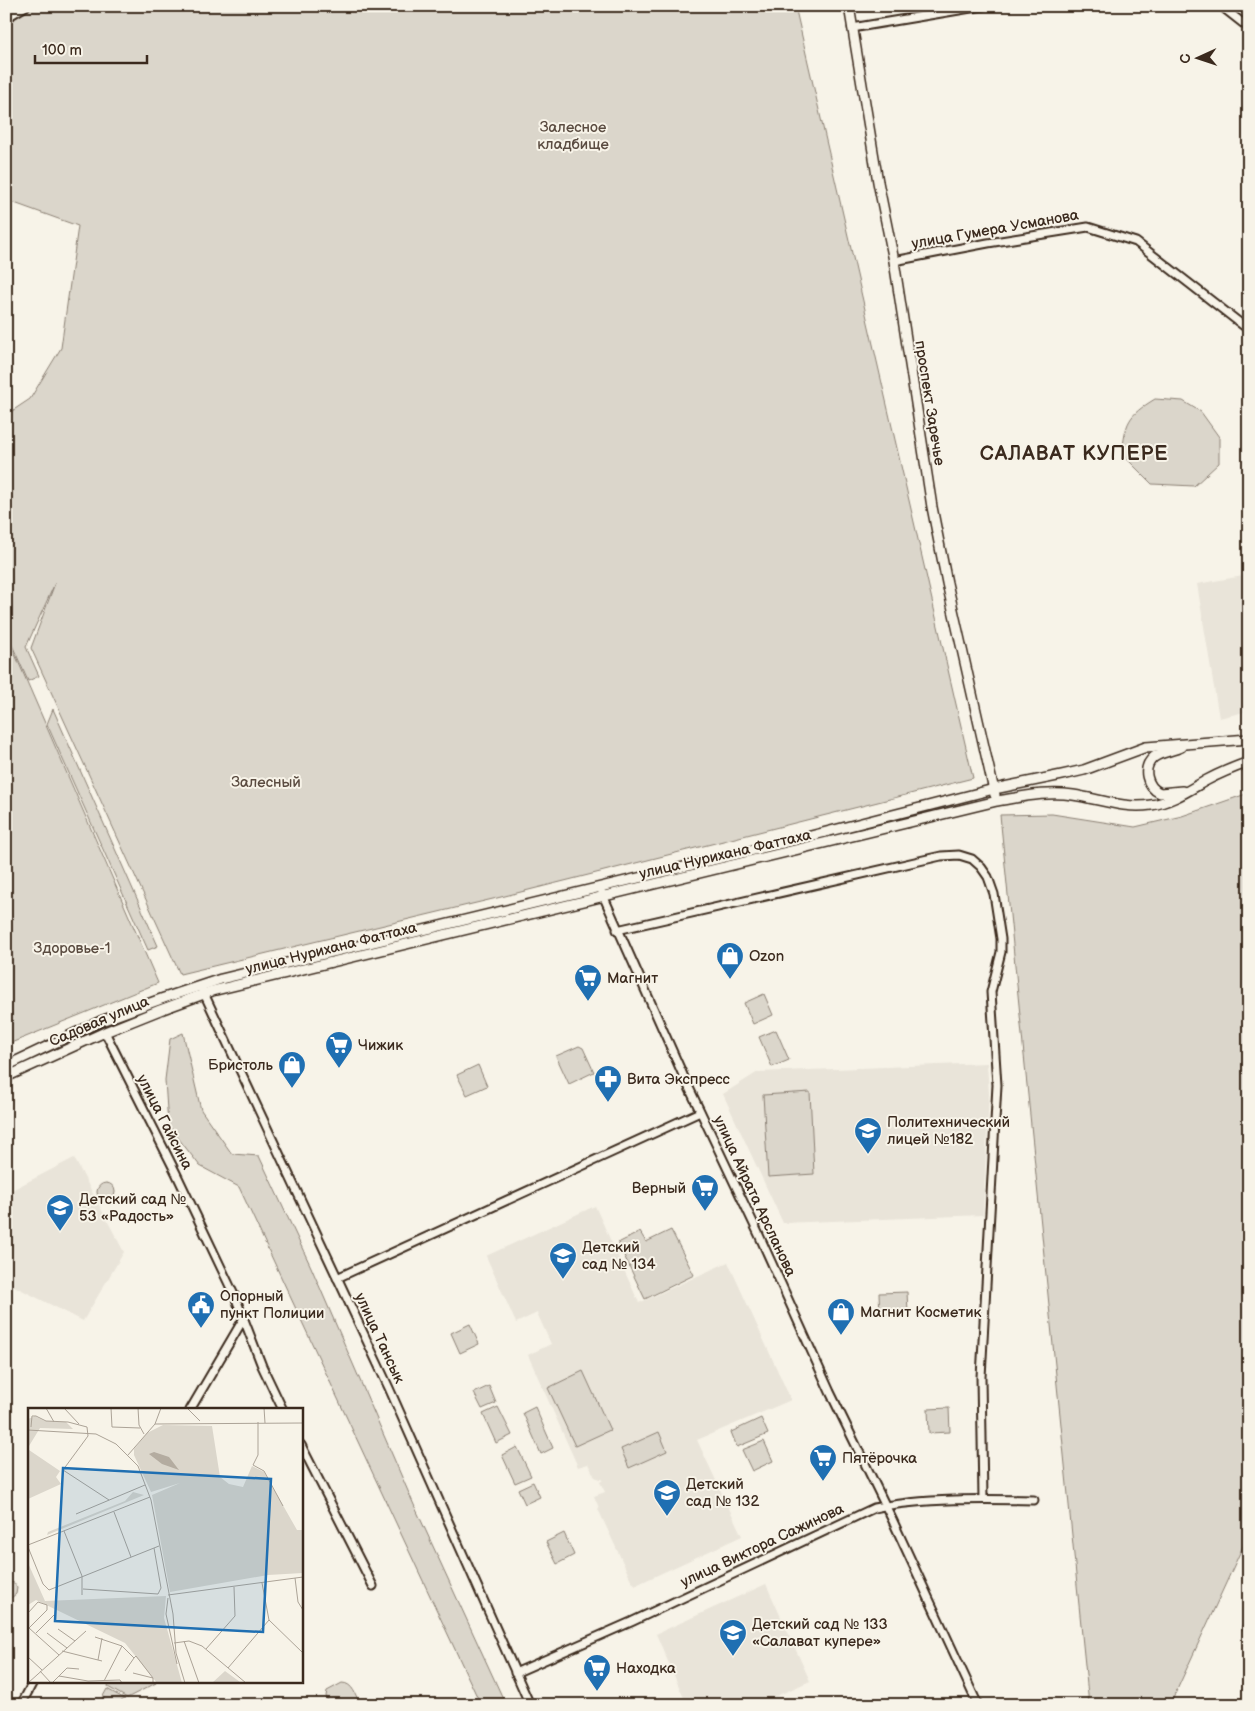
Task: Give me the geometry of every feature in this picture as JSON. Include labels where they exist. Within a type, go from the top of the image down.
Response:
[{"type":"street","points":[[6,18],[26,6]]},
{"type":"street","name":"проспект Заречье","points":[[849,6],[878,182],[894,261],[932,507],[947,583],[997,801]]},
{"type":"street","points":[[852,28],[983,6]]},
{"type":"street","points":[[1221,6],[1249,28]]},
{"type":"street","name":"улица Гумера Усманова","points":[[894,261],[988,243],[1088,227],[1136,242],[1249,330]]},
{"type":"street","name":"улица Нурихана Фаттаха","points":[[202,990],[602,892],[994,789],[1084,770],[1146,747],[1249,739]]},
{"type":"street","points":[[1186,744],[1154,757],[1149,762],[1147,769],[1149,785],[1155,791],[1166,794],[1187,791]]},
{"type":"street","name":"улица Нурихана Фаттаха","points":[[602,892],[776,856],[997,801],[1032,795],[1072,795],[1123,806],[1139,806],[1164,802],[1208,779],[1249,762]]},
{"type":"street","points":[[617,930],[941,856],[959,855],[972,859],[988,877],[994,894],[1001,939],[1001,952],[991,992],[997,1085],[981,1378],[984,1499]]},
{"type":"street","name":"улица Айрата Арсланова","points":[[602,892],[617,930],[700,1112],[978,1705]]},
{"type":"street","name":"Садовая улица","points":[[6,1077],[202,990]]},
{"type":"street","name":"Садовая улица","points":[[6,1066],[102,1021],[202,990]]},
{"type":"street","name":"улица Тансык","points":[[202,990],[389,1388],[530,1705]]},
{"type":"street","name":"улица Гайсина","points":[[105,1032],[176,1173],[244,1318],[259,1359],[282,1408]]},
{"type":"street","points":[[337,1278],[700,1112]]},
{"type":"street","points":[[191,1408],[244,1318]]},
{"type":"street","points":[[302,1447],[373,1586]]},
{"type":"street","name":"улица Виктора Сажинова","points":[[516,1673],[631,1622],[874,1508],[984,1499],[1034,1500]]},
{"type":"street","points":[[20,1705],[33,1684]]},
{"type":"shaded area","points":[[1249,575],[1249,711],[1219,718],[1197,584]]},
{"type":"shaded area","name":"Политехнический лицей №182","points":[[987,1063],[989,1094],[983,1215],[783,1223],[723,1094],[758,1072]]},
{"type":"shaded area","name":"Детский сад № 53 «Радость»","points":[[74,1158],[124,1252],[83,1321],[6,1282],[6,1193]]},
{"type":"shaded area","points":[[595,1206],[639,1303],[728,1262],[791,1400],[697,1440],[742,1536],[636,1585],[632,1582],[598,1509],[594,1496],[605,1492],[600,1482],[603,1480],[595,1477],[588,1464],[578,1467],[528,1355],[551,1344],[537,1313],[516,1323],[486,1256]]},
{"type":"shaded area","name":"Детский сад № 133 «Салават купере»","points":[[766,1584],[810,1681],[756,1705],[687,1705],[656,1634]]},
{"type":"green space","points":[[28,6],[795,6],[973,778],[497,898],[180,974],[31,648],[55,583],[26,647],[39,676],[28,681],[9,638],[6,540],[6,415],[30,399],[61,348],[78,226],[6,200],[6,20]]},
{"type":"green space","points":[[1155,399],[1183,401],[1201,412],[1219,437],[1219,463],[1194,486],[1152,484],[1122,454],[1125,434],[1133,415]]},
{"type":"green space","name":"Здоровье-1","points":[[6,568],[8,638],[158,983],[6,1045]]},
{"type":"green space","points":[[53,709],[158,946],[148,950],[47,724]]},
{"type":"green space","points":[[1249,793],[1249,1533],[1170,1705],[1089,1705],[1000,815],[1052,814],[1135,827],[1182,816]]},
{"type":"green space","points":[[764,994],[773,1015],[753,1024],[744,1003]]},
{"type":"green space","points":[[776,1030],[789,1060],[772,1067],[759,1037]]},
{"type":"green space","points":[[183,1033],[201,1110],[232,1154],[259,1156],[311,1267],[414,1505],[506,1705],[481,1705],[239,1187],[200,1166],[168,1125],[165,1080],[170,1039]]},
{"type":"green space","points":[[579,1046],[583,1048],[594,1072],[569,1084],[556,1056]]},
{"type":"green space","points":[[478,1065],[487,1086],[467,1095],[457,1075]]},
{"type":"green space","points":[[810,1092],[814,1174],[768,1177],[763,1095]]},
{"type":"green space","points":[[102,1183],[110,1183],[115,1188],[113,1199],[102,1201],[97,1196],[97,1188]]},
{"type":"green space","points":[[671,1230],[694,1275],[645,1299],[618,1243],[640,1232],[646,1242]]},
{"type":"green space","points":[[907,1292],[908,1313],[880,1314],[879,1293]]},
{"type":"green space","points":[[470,1324],[479,1344],[460,1353],[451,1333]]},
{"type":"green space","points":[[583,1371],[610,1430],[575,1446],[548,1388]]},
{"type":"green space","points":[[489,1386],[496,1403],[482,1409],[474,1393]]},
{"type":"green space","points":[[498,1407],[512,1435],[496,1443],[483,1414]]},
{"type":"green space","points":[[535,1407],[553,1448],[541,1454],[523,1413]]},
{"type":"green space","points":[[949,1408],[950,1432],[929,1433],[928,1409]]},
{"type":"green space","points":[[761,1418],[768,1434],[737,1447],[731,1432]]},
{"type":"green space","points":[[659,1432],[667,1451],[629,1468],[621,1449]]},
{"type":"green space","points":[[764,1441],[773,1461],[752,1471],[742,1450]]},
{"type":"green space","points":[[517,1447],[531,1476],[515,1483],[502,1455]]},
{"type":"green space","points":[[533,1482],[540,1497],[525,1504],[518,1489]]},
{"type":"green space","points":[[564,1533],[574,1555],[557,1564],[546,1542]]},
{"type":"green space","points":[[6,1581],[14,1583],[17,1588],[16,1594],[11,1598],[6,1598]]},
{"type":"green space","points":[[342,1683],[349,1685],[360,1705],[329,1705],[326,1696],[327,1691]]},
{"type":"green space","points":[[109,1684],[154,1684],[127,1698],[108,1687]]},
{"type":"green space","points":[[107,1689],[125,1699],[113,1705],[102,1698]]},
{"type":"place","name":"Ozon","points":[[730,980]]},
{"type":"place","name":"Магнит","points":[[588,1002]]},
{"type":"place","name":"Чижик","points":[[339,1069]]},
{"type":"place","name":"Бристоль","points":[[292,1089]]},
{"type":"place","name":"Вита Экспресс","points":[[608,1103]]},
{"type":"place","name":"Политехнический лицей №182","points":[[868,1155]]},
{"type":"place","name":"Верный","points":[[705,1212]]},
{"type":"place","name":"Детский сад № 53 «Радость»","points":[[60,1232]]},
{"type":"place","name":"Детский сад № 134","points":[[563,1280]]},
{"type":"place","name":"Опорный пункт Полиции","points":[[201,1329]]},
{"type":"place","name":"Магнит Косметик","points":[[841,1336]]},
{"type":"place","name":"Пятёрочка","points":[[823,1482]]},
{"type":"place","name":"Детский сад № 132","points":[[667,1517]]},
{"type":"place","name":"Детский сад № 133 «Салават купере»","points":[[733,1657]]},
{"type":"place","name":"Находка","points":[[597,1692]]},
{"type":"district","name":"САЛАВАТ КУПЕРЕ","points":[[1074,453]]},
{"type":"park label","name":"Залесное кладбище","points":[[573,136]]},
{"type":"park label","name":"Залесный","points":[[266,782]]}]
